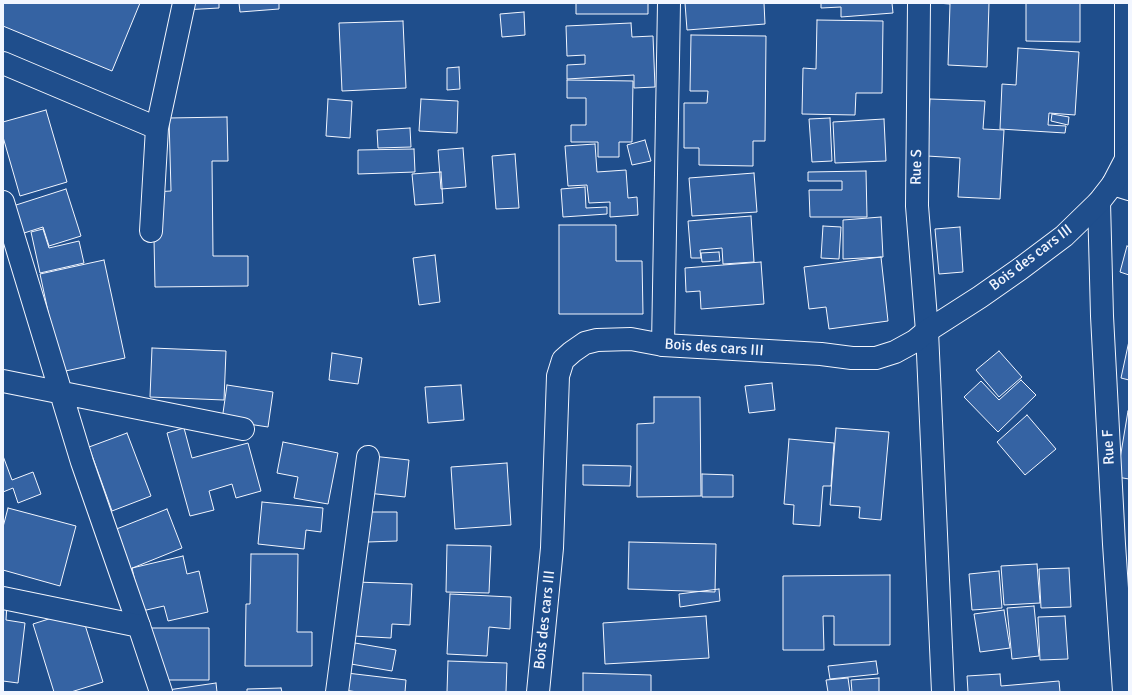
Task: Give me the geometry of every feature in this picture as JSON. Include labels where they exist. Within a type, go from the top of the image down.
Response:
[{"type":"street","points":[[151,231],[157,128],[184,3]]},
{"type":"street","points":[[663,345],[669,3]]},
{"type":"street","name":"Rue S","points":[[919,3],[916,206],[927,331],[943,692]]},
{"type":"street","points":[[1126,3],[1127,157]]},
{"type":"street","points":[[3,63],[157,128]]},
{"type":"street","name":"Bois des cars III","points":[[538,692],[552,548],[558,376],[563,360],[585,343],[597,340],[631,339],[663,345],[821,354],[852,358],[876,358],[895,352],[1020,269],[1064,236],[1098,202],[1121,186],[1127,157]]},
{"type":"street","points":[[3,202],[82,462],[161,692]]},
{"type":"street","name":"Rue F","points":[[1098,202],[1102,316],[1121,547],[1124,692]]},
{"type":"street","points":[[3,381],[61,394],[243,429]]},
{"type":"street","points":[[337,692],[368,457]]},
{"type":"street","points":[[3,598],[139,626]]},
{"type":"building","points":[[3,3],[140,3],[112,71],[3,26]]},
{"type":"building","points":[[182,3],[219,3],[219,8],[183,10]]},
{"type":"building","points":[[239,3],[279,3],[279,9],[240,12]]},
{"type":"building","points":[[576,3],[648,3],[648,14],[576,14]]},
{"type":"building","points":[[685,3],[764,3],[765,24],[687,30]]},
{"type":"building","points":[[821,3],[892,3],[893,13],[841,17],[841,7],[821,8]]},
{"type":"building","points":[[937,3],[989,3],[987,67],[948,65],[950,4]]},
{"type":"building","points":[[1026,3],[1080,3],[1080,42],[1026,41]]},
{"type":"building","points":[[524,12],[525,35],[502,37],[500,14]]},
{"type":"building","points":[[817,20],[883,21],[882,93],[856,93],[855,115],[802,114],[803,68],[816,69]]},
{"type":"building","points":[[403,21],[406,88],[342,91],[339,23]]},
{"type":"building","points":[[631,23],[632,37],[653,36],[655,87],[634,88],[634,75],[567,79],[567,65],[585,64],[585,55],[567,56],[566,26]]},
{"type":"building","points":[[691,35],[766,36],[765,141],[753,141],[753,166],[699,165],[699,148],[684,148],[684,103],[707,103],[708,91],[690,91]]},
{"type":"building","points":[[1018,48],[1079,52],[1075,115],[1049,113],[1048,125],[1066,126],[1065,133],[1000,129],[1002,84],[1016,85]]},
{"type":"building","points":[[459,67],[460,89],[447,90],[447,68]]},
{"type":"building","points":[[567,80],[633,81],[632,142],[619,142],[619,157],[598,157],[598,142],[571,142],[571,125],[586,125],[586,98],[567,98]]},
{"type":"building","points":[[328,99],[352,101],[350,138],[326,136]]},
{"type":"building","points":[[421,99],[458,101],[457,133],[419,131]]},
{"type":"building","points":[[930,99],[985,101],[983,129],[1004,130],[1000,199],[958,197],[960,158],[927,156]]},
{"type":"building","points":[[46,110],[67,182],[20,196],[3,137],[3,122]]},
{"type":"building","points":[[1052,114],[1069,117],[1068,125],[1051,121]]},
{"type":"building","points":[[227,117],[228,161],[212,161],[213,256],[248,256],[248,286],[155,287],[153,192],[171,191],[169,118]]},
{"type":"building","points":[[830,118],[832,161],[812,162],[809,119]]},
{"type":"building","points":[[884,119],[886,161],[835,163],[833,122]]},
{"type":"building","points":[[410,128],[411,147],[378,148],[377,130]]},
{"type":"building","points":[[645,140],[651,161],[632,165],[627,145]]},
{"type":"building","points":[[595,144],[597,172],[626,170],[628,198],[637,197],[638,215],[610,217],[610,202],[589,203],[587,185],[568,186],[565,146]]},
{"type":"building","points":[[463,148],[466,187],[441,189],[438,150]]},
{"type":"building","points":[[414,149],[415,172],[358,174],[358,150]]},
{"type":"building","points":[[515,154],[519,208],[496,209],[492,156]]},
{"type":"building","points":[[866,171],[867,217],[810,217],[809,190],[842,190],[842,181],[808,181],[808,172]]},
{"type":"building","points":[[441,172],[443,203],[415,205],[412,174]]},
{"type":"building","points":[[754,173],[757,212],[692,216],[689,178]]},
{"type":"building","points":[[585,187],[586,208],[607,207],[607,214],[563,217],[561,189]]},
{"type":"building","points":[[66,189],[81,236],[49,246],[43,227],[21,234],[13,206]]},
{"type":"building","points":[[751,216],[754,262],[723,264],[722,248],[700,250],[701,258],[691,258],[688,221]]},
{"type":"building","points":[[881,217],[883,257],[843,259],[843,220]]},
{"type":"building","points":[[559,225],[616,225],[616,261],[642,261],[643,314],[559,314]]},
{"type":"building","points":[[823,226],[841,227],[839,259],[821,258]]},
{"type":"building","points":[[960,227],[963,272],[939,274],[935,229]]},
{"type":"building","points":[[43,229],[49,248],[79,241],[84,263],[40,273],[31,232]]},
{"type":"building","points":[[1127,246],[1129,247],[1129,275],[1120,272]]},
{"type":"building","points":[[719,252],[720,261],[702,262],[701,253]]},
{"type":"building","points":[[435,255],[440,302],[419,305],[413,258]]},
{"type":"building","points":[[881,257],[888,321],[829,329],[826,307],[809,309],[804,267]]},
{"type":"building","points":[[104,260],[125,358],[61,372],[40,274]]},
{"type":"building","points":[[761,262],[764,304],[701,309],[700,291],[686,292],[685,268]]},
{"type":"building","points":[[1129,341],[1129,380],[1121,378]]},
{"type":"building","points":[[152,348],[226,351],[224,400],[150,397]]},
{"type":"building","points":[[999,351],[1022,377],[999,397],[976,370]]},
{"type":"building","points":[[332,353],[362,358],[358,384],[329,380]]},
{"type":"building","points":[[1021,380],[1036,395],[998,432],[964,397],[981,381],[999,400]]},
{"type":"building","points":[[772,383],[775,410],[749,413],[745,386]]},
{"type":"building","points":[[227,385],[273,392],[268,427],[222,420]]},
{"type":"building","points":[[461,385],[464,420],[428,423],[425,387]]},
{"type":"building","points":[[654,397],[700,397],[701,496],[637,497],[637,424],[654,423]]},
{"type":"building","points":[[1129,411],[1129,479],[1117,477]]},
{"type":"building","points":[[1027,415],[1056,449],[1025,475],[997,442]]},
{"type":"building","points":[[184,428],[192,458],[248,443],[261,491],[236,498],[232,484],[209,491],[214,510],[190,516],[167,433]]},
{"type":"building","points":[[836,428],[889,432],[881,520],[859,518],[860,507],[830,505]]},
{"type":"building","points":[[127,433],[151,496],[112,511],[89,447]]},
{"type":"building","points":[[789,439],[834,443],[831,486],[823,486],[820,526],[793,524],[794,505],[784,504]]},
{"type":"building","points":[[283,442],[338,453],[328,504],[294,498],[298,477],[277,473]]},
{"type":"building","points":[[3,456],[12,480],[33,472],[41,494],[18,503],[13,488],[3,492]]},
{"type":"building","points":[[372,456],[409,460],[405,497],[367,493]]},
{"type":"building","points":[[507,463],[511,525],[455,529],[451,467]]},
{"type":"building","points":[[583,465],[631,466],[630,486],[583,485]]},
{"type":"building","points":[[702,474],[733,475],[733,497],[702,497]]},
{"type":"building","points":[[262,502],[323,508],[321,532],[306,530],[304,549],[258,544]]},
{"type":"building","points":[[8,508],[76,526],[60,586],[3,570],[3,527]]},
{"type":"building","points":[[167,509],[182,548],[130,569],[114,530]]},
{"type":"building","points":[[368,512],[397,512],[397,541],[368,542]]},
{"type":"building","points":[[629,542],[716,544],[715,592],[628,589]]},
{"type":"building","points":[[447,545],[491,546],[489,593],[446,592]]},
{"type":"building","points":[[251,554],[298,554],[297,632],[312,632],[312,666],[245,666],[246,604],[250,604]]},
{"type":"building","points":[[183,556],[187,574],[199,571],[208,612],[168,621],[164,606],[142,611],[132,568]]},
{"type":"building","points":[[1037,564],[1040,603],[1004,605],[1001,566]]},
{"type":"building","points":[[1069,568],[1071,607],[1041,608],[1039,569]]},
{"type":"building","points":[[999,571],[1002,608],[972,610],[969,574]]},
{"type":"building","points":[[890,575],[890,645],[834,645],[834,616],[823,616],[824,650],[783,650],[783,576]]},
{"type":"building","points":[[356,582],[412,584],[410,625],[392,624],[391,638],[353,636]]},
{"type":"building","points":[[719,589],[720,601],[680,607],[679,594]]},
{"type":"building","points":[[450,594],[511,597],[510,629],[489,627],[487,656],[447,654]]},
{"type":"building","points":[[3,604],[7,604],[6,620],[25,623],[18,683],[3,681]]},
{"type":"building","points":[[1034,606],[1039,656],[1012,659],[1007,608]]},
{"type":"building","points":[[80,609],[103,682],[71,692],[54,692],[33,624]]},
{"type":"building","points":[[1004,610],[1010,648],[980,652],[974,614]]},
{"type":"building","points":[[706,616],[709,658],[605,664],[603,623]]},
{"type":"building","points":[[1065,616],[1068,659],[1040,660],[1038,617]]},
{"type":"building","points":[[148,628],[209,628],[209,680],[148,680]]},
{"type":"building","points":[[355,643],[396,650],[392,671],[351,664]]},
{"type":"building","points":[[448,661],[507,663],[506,692],[447,692]]},
{"type":"building","points":[[876,661],[878,674],[830,679],[828,666]]},
{"type":"building","points":[[347,673],[406,680],[405,692],[357,692],[345,690]]},
{"type":"building","points":[[583,673],[651,675],[651,692],[583,692]]},
{"type":"building","points":[[1000,674],[1001,686],[1059,681],[1060,692],[968,692],[967,676]]},
{"type":"building","points":[[848,678],[850,692],[828,692],[826,680]]},
{"type":"building","points":[[879,678],[879,692],[852,692],[851,680]]},
{"type":"building","points":[[216,683],[217,692],[169,692],[168,690]]},
{"type":"building","points":[[281,688],[282,692],[247,692],[247,689]]}]
